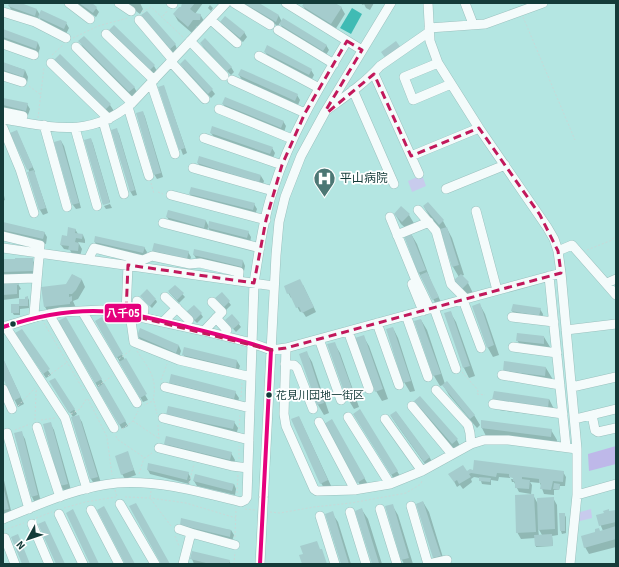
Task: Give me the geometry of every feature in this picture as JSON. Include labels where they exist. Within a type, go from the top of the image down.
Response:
[{"type":"street","points":[[69,3],[90,19]]},
{"type":"street","points":[[119,3],[130,15]]},
{"type":"street","points":[[3,119],[63,128],[75,128],[106,120],[130,105],[226,3]]},
{"type":"street","points":[[234,3],[334,64]]},
{"type":"street","points":[[286,3],[362,50]]},
{"type":"street","points":[[260,564],[274,286],[277,242],[285,197],[301,156],[325,112],[392,3]]},
{"type":"street","points":[[428,3],[430,41],[438,63],[479,128],[540,215],[554,239],[558,251],[577,449],[577,495],[570,564]]},
{"type":"street","points":[[465,3],[473,24]]},
{"type":"street","points":[[325,112],[374,74],[380,66],[429,30],[473,24],[485,24],[543,3]]},
{"type":"street","points":[[3,12],[35,22],[66,40]]},
{"type":"street","points":[[140,16],[172,61],[205,99]]},
{"type":"street","points":[[211,20],[237,43]]},
{"type":"street","points":[[106,34],[153,82],[175,154]]},
{"type":"street","points":[[3,519],[60,497],[113,484],[152,484],[187,489],[241,502],[245,500],[247,497],[243,467],[249,440],[250,408],[247,376],[252,343],[254,283],[272,191],[292,139],[305,113],[347,41]]},
{"type":"street","points":[[190,42],[228,78],[305,113]]},
{"type":"street","points":[[3,44],[34,55]]},
{"type":"street","points":[[76,47],[130,105],[149,176]]},
{"type":"street","points":[[259,56],[319,88]]},
{"type":"street","points":[[50,60],[106,120],[124,194]]},
{"type":"street","points":[[438,63],[404,77],[413,100],[451,84]]},
{"type":"street","points":[[374,74],[419,174]]},
{"type":"street","points":[[3,76],[22,82]]},
{"type":"street","points":[[353,90],[394,184]]},
{"type":"street","points":[[219,109],[292,139]]},
{"type":"street","points":[[3,112],[24,116]]},
{"type":"street","points":[[41,125],[67,207]]},
{"type":"street","points":[[3,128],[20,169],[34,213]]},
{"type":"street","points":[[75,128],[97,206]]},
{"type":"street","points":[[411,156],[479,128]]},
{"type":"street","points":[[204,138],[282,165]]},
{"type":"street","points":[[446,189],[505,165]]},
{"type":"street","points":[[193,168],[272,191]]},
{"type":"street","points":[[170,195],[266,220]]},
{"type":"street","points":[[418,210],[437,233],[450,282],[464,299],[481,348]]},
{"type":"street","points":[[476,211],[497,290]]},
{"type":"street","points":[[390,217],[429,309]]},
{"type":"street","points":[[398,235],[429,222]]},
{"type":"street","points":[[163,223],[260,248]]},
{"type":"street","points":[[3,236],[40,245],[36,278],[36,315]]},
{"type":"street","points":[[558,251],[572,245],[578,254],[607,283],[616,295]]},
{"type":"street","points":[[3,248],[39,255],[128,265],[274,286]]},
{"type":"street","points":[[88,260],[94,248],[143,260],[152,256],[190,264],[200,262],[240,272],[238,280]]},
{"type":"street","points":[[398,249],[459,371]]},
{"type":"street","points":[[128,265],[128,314],[134,342],[179,360],[247,376]]},
{"type":"street","points":[[85,490],[65,418],[4,327],[36,315],[101,310],[128,314],[204,331],[252,343],[271,350],[286,348],[561,273]]},
{"type":"street","points":[[549,276],[566,447]]},
{"type":"street","points":[[3,279],[36,278]]},
{"type":"street","points":[[607,283],[616,279]]},
{"type":"street","points":[[165,297],[189,320]]},
{"type":"street","points":[[137,301],[144,308],[143,318]]},
{"type":"street","points":[[204,331],[222,312],[212,302]]},
{"type":"street","points":[[163,322],[177,308]]},
{"type":"street","points":[[82,311],[137,403]]},
{"type":"street","points":[[49,314],[88,393],[114,428]]},
{"type":"street","points":[[406,315],[428,377]]},
{"type":"street","points":[[512,317],[554,322]]},
{"type":"street","points":[[216,318],[228,330]]},
{"type":"street","points":[[377,323],[399,385]]},
{"type":"street","points":[[566,330],[616,324]]},
{"type":"street","points":[[348,331],[369,389]]},
{"type":"street","points":[[319,339],[341,400]]},
{"type":"street","points":[[513,347],[557,353]]},
{"type":"street","points":[[286,348],[284,414],[286,426],[314,489],[320,492],[355,490],[390,484],[422,473],[470,444],[484,440],[508,440],[577,449]]},
{"type":"street","points":[[285,364],[294,365],[297,368],[313,409]]},
{"type":"street","points":[[502,375],[560,385]]},
{"type":"street","points":[[572,387],[616,377]]},
{"type":"street","points":[[163,385],[250,408]]},
{"type":"street","points":[[3,389],[12,409]]},
{"type":"street","points":[[436,390],[468,425],[470,444]]},
{"type":"street","points":[[493,404],[563,414]]},
{"type":"street","points":[[412,406],[452,454]]},
{"type":"street","points":[[575,419],[616,409]]},
{"type":"street","points":[[592,415],[595,430],[598,432],[616,428]]},
{"type":"street","points":[[348,417],[390,484]]},
{"type":"street","points":[[384,419],[422,473]]},
{"type":"street","points":[[159,420],[249,440]]},
{"type":"street","points":[[319,422],[355,490]]},
{"type":"street","points":[[37,424],[60,497]]},
{"type":"street","points":[[8,433],[29,509]]},
{"type":"street","points":[[159,443],[195,457],[243,467]]},
{"type":"street","points":[[577,495],[616,484]]},
{"type":"street","points":[[120,504],[155,564]]},
{"type":"street","points":[[411,506],[428,564],[447,560]]},
{"type":"street","points":[[380,509],[397,564]]},
{"type":"street","points":[[91,510],[118,564]]},
{"type":"street","points":[[350,512],[366,564]]},
{"type":"street","points":[[59,514],[83,564]]},
{"type":"street","points":[[320,516],[335,564]]},
{"type":"street","points":[[32,524],[49,564]]},
{"type":"street","points":[[177,531],[191,532],[235,544]]},
{"type":"street","points":[[186,564],[191,532]]},
{"type":"street","points":[[5,538],[15,564]]},
{"type":"path","points":[[140,16],[151,7],[190,42]]},
{"type":"path","points":[[521,11],[575,140]]},
{"type":"path","points":[[41,125],[41,94],[45,62],[50,60],[66,40],[98,26],[130,15]]},
{"type":"path","points":[[90,19],[106,34]]},
{"type":"path","points":[[22,82],[41,94]]},
{"type":"path","points":[[149,176],[154,194]]},
{"type":"path","points":[[578,254],[612,240],[616,235]]},
{"type":"path","points":[[36,315],[88,393],[107,437],[113,484],[120,504]]},
{"type":"path","points":[[8,433],[51,418],[65,418],[80,409],[88,393],[112,377],[108,368],[134,347],[134,342]]},
{"type":"path","points":[[163,385],[170,356]]},
{"type":"path","points":[[12,409],[18,407],[53,373],[67,363]]},
{"type":"path","points":[[459,371],[477,389],[477,394],[485,395]]},
{"type":"path","points":[[234,564],[237,501],[243,467],[239,438],[241,406],[247,376]]},
{"type":"path","points":[[37,424],[36,391],[42,383]]},
{"type":"path","points":[[136,484],[144,458],[159,443],[159,420],[153,401]]},
{"type":"path","points":[[133,421],[159,443]]},
{"type":"path","points":[[114,428],[117,438],[144,458]]},
{"type":"path","points":[[187,489],[195,457]]},
{"type":"path","points":[[268,512],[280,513],[351,503],[406,493],[421,484],[422,473]]},
{"type":"path","points":[[152,484],[150,498],[171,526],[177,531],[179,546]]},
{"type":"path","points":[[85,490],[85,502],[91,510]]},
{"type":"path","points":[[258,496],[269,497]]},
{"type":"path","points":[[243,509],[257,510]]},
{"type":"highlighted area","points":[[347,41],[362,50],[326,110],[328,112],[374,74],[411,156],[479,128],[540,215],[558,251],[561,273],[286,348],[271,350],[126,314],[128,265],[254,283],[266,220],[282,165],[305,113]]},
{"type":"shaded area","points":[[422,175],[426,186],[412,192],[408,181]]},
{"type":"shaded area","points":[[616,446],[616,464],[589,471],[588,454]]},
{"type":"shaded area","points":[[591,509],[592,518],[576,522],[577,513]]},
{"type":"water","points":[[352,8],[362,14],[351,34],[340,28]]},
{"type":"building","points":[[9,3],[21,3],[37,9],[35,16],[8,6]]},
{"type":"building","points":[[79,3],[92,3],[97,7],[93,13]]},
{"type":"building","points":[[182,3],[195,3],[190,9],[195,13],[201,14],[200,20],[193,20],[188,27],[173,14],[179,7],[181,7]]},
{"type":"building","points":[[244,3],[259,3],[279,15],[276,22]]},
{"type":"building","points":[[304,3],[335,3],[342,7],[331,24],[302,6]]},
{"type":"building","points":[[41,10],[67,22],[64,29],[38,17]]},
{"type":"building","points":[[147,11],[176,44],[170,49],[141,15]]},
{"type":"building","points":[[225,16],[245,32],[240,38],[220,22]]},
{"type":"building","points":[[283,18],[327,45],[323,51],[279,24]]},
{"type":"building","points":[[114,25],[155,65],[150,70],[109,30]]},
{"type":"building","points":[[3,29],[38,42],[36,49],[3,37]]},
{"type":"building","points":[[84,36],[135,87],[129,92],[78,41]]},
{"type":"building","points":[[205,38],[232,67],[227,71],[200,43]]},
{"type":"building","points":[[396,41],[401,48],[386,59],[381,52]]},
{"type":"building","points":[[267,45],[312,69],[309,75],[264,52]]},
{"type":"building","points":[[60,54],[111,104],[105,110],[54,60]]},
{"type":"building","points":[[185,59],[213,89],[208,94],[180,64]]},
{"type":"building","points":[[3,62],[25,70],[23,77],[3,70]]},
{"type":"building","points":[[241,69],[298,94],[295,101],[238,75]]},
{"type":"building","points":[[164,85],[185,148],[179,150],[158,87]]},
{"type":"building","points":[[225,97],[284,121],[281,128],[222,104]]},
{"type":"building","points":[[3,98],[28,103],[26,111],[3,105]]},
{"type":"building","points":[[143,111],[161,173],[154,175],[136,113]]},
{"type":"building","points":[[212,126],[273,147],[270,154],[210,133]]},
{"type":"building","points":[[117,128],[135,190],[130,192],[111,130]]},
{"type":"building","points":[[17,130],[33,167],[27,170],[10,133]]},
{"type":"building","points":[[91,138],[110,203],[103,205],[84,140]]},
{"type":"building","points":[[61,140],[79,203],[72,205],[54,142]]},
{"type":"building","points":[[199,156],[261,175],[259,183],[197,163]]},
{"type":"building","points":[[34,170],[46,208],[39,210],[27,172]]},
{"type":"building","points":[[191,187],[255,203],[253,210],[189,194]]},
{"type":"building","points":[[428,202],[444,220],[439,225],[423,206]]},
{"type":"building","points":[[401,206],[410,214],[402,222],[394,214]]},
{"type":"building","points":[[168,210],[206,220],[204,228],[166,217]]},
{"type":"building","points":[[209,221],[249,231],[247,238],[208,228]]},
{"type":"building","points":[[3,222],[45,232],[43,239],[3,230]]},
{"type":"building","points":[[68,227],[76,229],[75,233],[83,234],[82,239],[76,238],[75,242],[79,243],[78,251],[68,250],[69,246],[60,245],[62,235],[67,236]]},
{"type":"building","points":[[447,227],[459,265],[452,267],[440,229]]},
{"type":"building","points":[[411,233],[426,270],[418,273],[404,236]]},
{"type":"building","points":[[95,236],[145,247],[143,253],[94,242]]},
{"type":"building","points":[[154,243],[189,251],[187,259],[152,251]]},
{"type":"building","points":[[194,249],[243,260],[242,267],[193,255]]},
{"type":"building","points":[[33,258],[33,271],[3,272],[3,259]]},
{"type":"building","points":[[427,272],[439,297],[432,300],[420,275]]},
{"type":"building","points":[[72,274],[82,279],[76,290],[72,294],[69,294],[69,297],[72,296],[72,301],[70,304],[44,307],[41,287],[66,284]]},
{"type":"building","points":[[461,274],[469,282],[462,289],[454,280]]},
{"type":"building","points":[[300,279],[314,307],[302,313],[299,307],[296,308],[284,286]]},
{"type":"building","points":[[3,283],[19,283],[19,285],[17,285],[17,294],[3,295]]},
{"type":"building","points":[[175,285],[184,293],[177,300],[168,291]]},
{"type":"building","points":[[147,289],[156,299],[150,306],[140,296]]},
{"type":"building","points":[[222,292],[230,301],[224,307],[215,298]]},
{"type":"building","points":[[28,296],[28,306],[19,306],[19,313],[11,313],[11,304],[19,304],[19,299],[25,299],[25,297]]},
{"type":"building","points":[[480,303],[494,345],[487,348],[472,306]]},
{"type":"building","points":[[513,304],[541,308],[539,316],[511,311]]},
{"type":"building","points":[[194,305],[202,313],[195,320],[186,312]]},
{"type":"building","points":[[451,311],[470,366],[463,368],[444,313]]},
{"type":"building","points":[[232,314],[240,323],[233,329],[225,320]]},
{"type":"building","points":[[66,317],[102,379],[95,383],[58,321]]},
{"type":"building","points":[[102,317],[123,354],[116,358],[95,321]]},
{"type":"building","points":[[421,319],[441,374],[433,376],[414,321]]},
{"type":"building","points":[[393,327],[411,381],[403,383],[386,329]]},
{"type":"building","points":[[140,328],[179,345],[176,353],[137,336]]},
{"type":"building","points":[[22,329],[50,369],[43,374],[15,333]]},
{"type":"building","points":[[517,333],[544,336],[544,344],[516,341]]},
{"type":"building","points":[[364,335],[383,389],[375,392],[355,338]]},
{"type":"building","points":[[335,342],[355,397],[347,400],[327,344]]},
{"type":"building","points":[[184,347],[237,360],[236,368],[182,355]]},
{"type":"building","points":[[307,351],[324,403],[317,405],[299,354]]},
{"type":"building","points":[[3,358],[21,397],[13,401],[3,378]]},
{"type":"building","points":[[126,358],[147,394],[140,398],[119,362]]},
{"type":"building","points":[[504,361],[546,367],[545,376],[503,371]]},
{"type":"building","points":[[171,374],[236,391],[234,399],[169,383]]},
{"type":"building","points":[[55,378],[75,409],[69,413],[49,381]]},
{"type":"building","points":[[447,381],[475,415],[470,419],[442,385]]},
{"type":"building","points":[[104,383],[126,421],[119,425],[97,388]]},
{"type":"building","points":[[494,391],[549,399],[548,408],[492,400]]},
{"type":"building","points":[[420,396],[458,439],[452,444],[414,401]]},
{"type":"building","points":[[168,406],[235,421],[233,429],[166,415]]},
{"type":"building","points":[[360,409],[398,471],[391,475],[353,414]]},
{"type":"building","points":[[396,411],[430,457],[424,462],[390,415]]},
{"type":"building","points":[[79,415],[98,477],[90,479],[71,417]]},
{"type":"building","points":[[299,416],[328,480],[320,484],[291,419]]},
{"type":"building","points":[[332,419],[365,478],[357,483],[324,424]]},
{"type":"building","points":[[481,420],[552,429],[551,437],[481,428]]},
{"type":"building","points":[[51,422],[68,484],[60,486],[43,424]]},
{"type":"building","points":[[22,431],[38,495],[31,497],[14,433]]},
{"type":"building","points":[[166,436],[232,452],[230,460],[164,444]]},
{"type":"building","points":[[128,451],[134,470],[121,475],[115,456]]},
{"type":"building","points":[[474,460],[564,471],[563,482],[553,481],[551,490],[540,489],[541,483],[539,483],[539,479],[522,477],[522,479],[530,480],[529,489],[515,488],[515,482],[513,481],[513,478],[509,477],[509,474],[497,473],[496,477],[471,473],[469,474],[471,477],[459,484],[457,480],[454,482],[448,474],[463,465],[467,471],[470,469],[473,470]]},
{"type":"building","points":[[148,463],[189,472],[187,480],[147,470]]},
{"type":"building","points":[[195,474],[234,484],[232,491],[193,481]]},
{"type":"building","points":[[479,477],[491,478],[490,482],[479,481]]},
{"type":"building","points":[[554,483],[560,484],[559,490],[553,489]]},
{"type":"building","points":[[3,486],[9,509],[3,510]]},
{"type":"building","points":[[534,494],[536,532],[516,533],[515,495]]},
{"type":"building","points":[[554,497],[555,529],[538,530],[537,498]]},
{"type":"building","points":[[423,501],[441,556],[433,558],[416,504]]},
{"type":"building","points":[[136,503],[170,564],[161,564],[129,506]]},
{"type":"building","points":[[393,504],[409,558],[401,560],[385,506]]},
{"type":"building","points":[[104,506],[135,564],[125,564],[97,510]]},
{"type":"building","points":[[362,508],[379,563],[372,564],[355,511]]},
{"type":"building","points":[[73,509],[99,564],[90,564],[66,513]]},
{"type":"building","points":[[609,509],[609,511],[616,510],[616,522],[599,526],[596,515],[604,513],[603,511]]},
{"type":"building","points":[[333,511],[349,564],[341,564],[325,514]]},
{"type":"building","points":[[559,513],[565,513],[565,531],[560,531]]},
{"type":"building","points":[[181,518],[231,530],[230,537],[180,525]]},
{"type":"building","points":[[45,521],[65,564],[56,564],[38,524]]},
{"type":"building","points":[[616,526],[616,539],[584,548],[581,536],[595,532],[595,529],[599,528],[600,531]]},
{"type":"building","points":[[18,534],[30,564],[22,564],[11,537]]},
{"type":"building","points":[[552,534],[553,546],[535,546],[534,535]]},
{"type":"building","points":[[317,541],[320,549],[322,549],[327,564],[302,564],[299,555],[303,554],[300,546]]},
{"type":"building","points":[[192,551],[230,560],[229,564],[210,564],[190,559]]},
{"type":"transit line","name":"八千05","points":[[3,327],[47,315],[77,311],[108,311],[160,320],[271,350],[260,564]]},
{"type":"place","name":"平山病院","points":[[325,198]]},
{"type":"place","name":"花見川団地一街区","points":[[269,395]]}]
